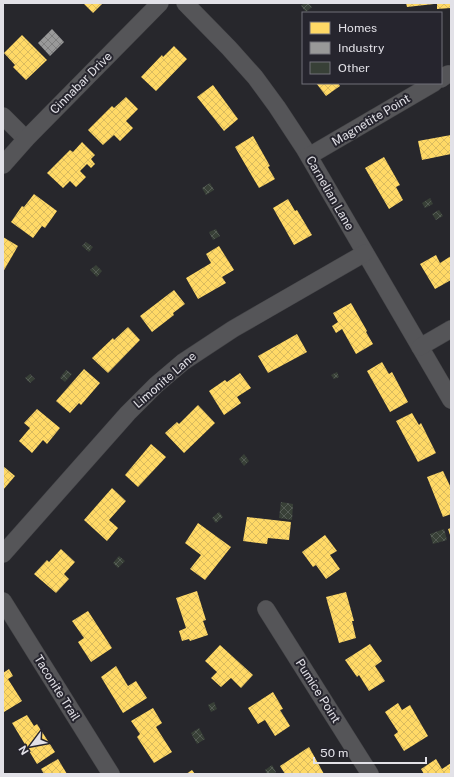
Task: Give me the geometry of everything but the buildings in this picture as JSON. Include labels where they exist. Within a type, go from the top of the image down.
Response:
[{"type":"street","name":"Cinnabar Drive","points":[[3,165],[26,139],[160,3]]},
{"type":"street","name":"Carnelian Lane","points":[[185,3],[230,48],[258,81],[277,107],[309,156],[451,400]]},
{"type":"street","name":"Magnetite Point","points":[[309,156],[432,84]]},
{"type":"street","points":[[3,116],[26,139]]},
{"type":"street","name":"Limonite Lane","points":[[3,554],[128,413],[156,385],[183,362],[233,329],[365,252]]},
{"type":"street","points":[[420,347],[451,329]]},
{"type":"street","name":"Taconite Trail","points":[[3,601],[111,774]]},
{"type":"street","name":"Pumice Point","points":[[266,609],[370,774]]}]
